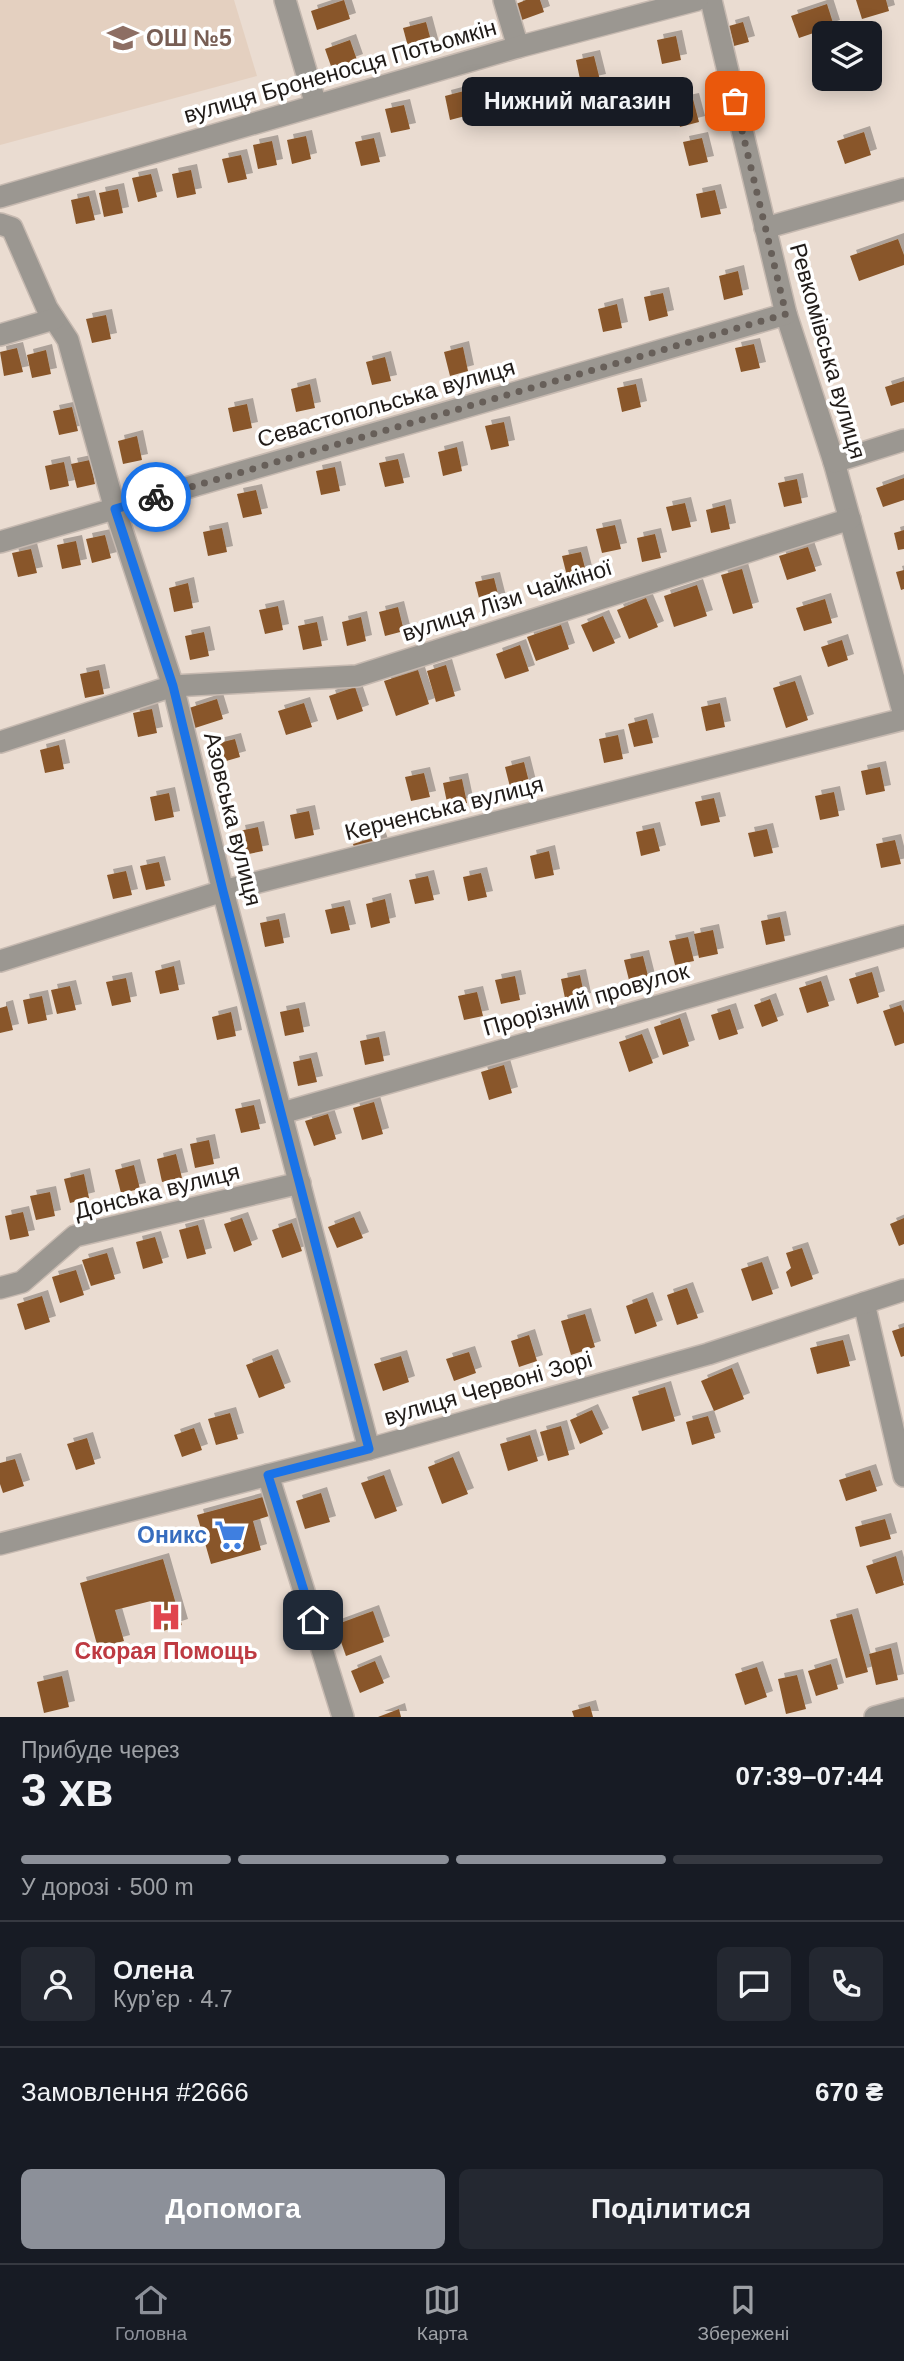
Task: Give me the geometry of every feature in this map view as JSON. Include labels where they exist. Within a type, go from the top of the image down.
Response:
[{"type":"street","points":[[285,0],[316,105]]},
{"type":"street","points":[[504,0],[518,47]]},
{"type":"street","name":"вулиця Броненосця Потьомкін","points":[[0,197],[518,47],[697,0]]},
{"type":"street","name":"Ревкомівська вулиця","points":[[711,0],[786,314],[834,462],[904,717]]},
{"type":"street","points":[[765,228],[904,189]]},
{"type":"street","name":"Азовська вулиця","points":[[0,224],[12,228],[47,307],[68,340],[115,509],[173,686],[223,891],[369,1449]]},
{"type":"street","name":"Севастопольська вулиця","points":[[0,542],[786,314]]},
{"type":"street","points":[[0,335],[54,319]]},
{"type":"street","points":[[834,462],[904,440]]},
{"type":"street","name":"вулиця Лізи Чайкіної","points":[[0,742],[173,686],[357,676],[850,519]]},
{"type":"street","name":"Керченська вулиця","points":[[0,961],[223,891],[904,717]]},
{"type":"street","name":"Прорізний провулок","points":[[282,1113],[904,936]]},
{"type":"street","name":"Донська вулиця","points":[[0,1288],[22,1282],[75,1236],[300,1183]]},
{"type":"street","name":"вулиця Червоні Зорі","points":[[0,1544],[369,1449],[708,1354],[904,1290]]},
{"type":"street","points":[[864,1303],[904,1476]]},
{"type":"street","points":[[268,1475],[343,1717]]},
{"type":"street","points":[[874,1717],[904,1709]]},
{"type":"shaded area","name":"ОШ №5","points":[[0,0],[234,0],[257,76],[0,145]]},
{"type":"building","points":[[344,0],[350,19],[317,30],[311,11]]},
{"type":"building","points":[[526,0],[540,0],[544,12],[522,20],[516,4]]},
{"type":"building","points":[[856,0],[886,0],[889,11],[862,19]]},
{"type":"building","points":[[827,4],[832,21],[812,21],[812,34],[799,38],[791,16]]},
{"type":"building","points":[[426,22],[433,48],[410,54],[403,28]]},
{"type":"building","points":[[743,22],[749,42],[734,46],[729,26]]},
{"type":"building","points":[[676,36],[681,60],[662,64],[657,40]]},
{"type":"building","points":[[350,40],[357,60],[332,69],[325,49]]},
{"type":"building","points":[[594,56],[600,80],[581,84],[576,60]]},
{"type":"building","points":[[464,91],[469,115],[450,120],[445,96]]},
{"type":"building","points":[[693,99],[699,122],[680,127],[674,103]]},
{"type":"building","points":[[404,105],[410,129],[391,133],[385,109]]},
{"type":"building","points":[[864,132],[871,155],[845,164],[837,141]]},
{"type":"building","points":[[306,136],[311,159],[292,164],[287,140]]},
{"type":"building","points":[[374,138],[380,162],[361,166],[355,142]]},
{"type":"building","points":[[702,138],[708,162],[689,166],[683,142]]},
{"type":"building","points":[[272,141],[277,165],[258,169],[253,145]]},
{"type":"building","points":[[241,155],[247,179],[228,183],[222,159]]},
{"type":"building","points":[[191,170],[196,194],[177,198],[172,174]]},
{"type":"building","points":[[151,174],[157,197],[138,202],[132,178]]},
{"type":"building","points":[[118,189],[123,213],[104,217],[99,193]]},
{"type":"building","points":[[715,190],[721,214],[701,218],[696,194]]},
{"type":"building","points":[[89,196],[95,220],[76,224],[71,200]]},
{"type":"building","points":[[898,239],[904,255],[904,265],[859,281],[850,256]]},
{"type":"building","points":[[738,271],[743,295],[724,300],[719,276]]},
{"type":"building","points":[[663,293],[668,316],[649,321],[644,297]]},
{"type":"building","points":[[617,304],[622,328],[603,332],[598,309]]},
{"type":"building","points":[[106,315],[111,339],[92,343],[86,319]]},
{"type":"building","points":[[754,344],[760,368],[741,372],[735,348]]},
{"type":"building","points":[[463,347],[468,371],[450,376],[444,352]]},
{"type":"building","points":[[17,348],[23,372],[4,376],[0,352]]},
{"type":"building","points":[[46,350],[51,374],[32,378],[27,355]]},
{"type":"building","points":[[385,357],[391,381],[372,385],[366,362]]},
{"type":"building","points":[[904,381],[904,402],[891,406],[885,387]]},
{"type":"building","points":[[310,384],[315,408],[296,412],[291,389]]},
{"type":"building","points":[[636,384],[641,407],[622,412],[617,388]]},
{"type":"building","points":[[247,404],[252,428],[233,432],[228,408]]},
{"type":"building","points":[[72,407],[78,431],[59,435],[53,411]]},
{"type":"building","points":[[504,422],[509,446],[491,450],[485,426]]},
{"type":"building","points":[[137,436],[142,460],[123,464],[118,441]]},
{"type":"building","points":[[457,447],[462,471],[443,476],[438,452]]},
{"type":"building","points":[[398,459],[404,483],[385,487],[379,463]]},
{"type":"building","points":[[90,460],[95,484],[77,488],[71,464]]},
{"type":"building","points":[[64,462],[69,486],[50,490],[45,466]]},
{"type":"building","points":[[335,467],[340,491],[321,495],[316,471]]},
{"type":"building","points":[[904,478],[904,500],[883,507],[876,488]]},
{"type":"building","points":[[797,479],[802,503],[784,507],[778,483]]},
{"type":"building","points":[[256,490],[262,514],[243,518],[237,494]]},
{"type":"building","points":[[685,503],[691,527],[672,531],[666,507]]},
{"type":"building","points":[[725,505],[730,529],[711,533],[706,510]]},
{"type":"building","points":[[615,525],[621,549],[602,553],[596,529]]},
{"type":"building","points":[[222,528],[227,552],[208,556],[203,532]]},
{"type":"building","points":[[904,530],[904,549],[898,550],[894,533]]},
{"type":"building","points":[[655,534],[661,558],[642,562],[637,538]]},
{"type":"building","points":[[105,535],[111,558],[92,563],[86,539]]},
{"type":"building","points":[[76,541],[81,565],[62,569],[57,545]]},
{"type":"building","points":[[808,547],[816,571],[787,580],[779,556]]},
{"type":"building","points":[[31,549],[37,573],[18,577],[12,553]]},
{"type":"building","points":[[581,552],[587,576],[568,580],[562,556]]},
{"type":"building","points":[[742,569],[753,608],[733,614],[721,575]]},
{"type":"building","points":[[904,570],[904,589],[901,590],[896,572]]},
{"type":"building","points":[[494,578],[500,602],[481,606],[475,582]]},
{"type":"building","points":[[188,583],[193,608],[174,612],[169,588]]},
{"type":"building","points":[[697,585],[707,616],[674,627],[664,596]]},
{"type":"building","points":[[646,598],[658,627],[629,639],[617,610]]},
{"type":"building","points":[[825,599],[832,623],[804,631],[796,608]]},
{"type":"building","points":[[278,606],[283,630],[265,634],[259,610]]},
{"type":"building","points":[[398,607],[404,631],[385,636],[379,612]]},
{"type":"building","points":[[603,616],[615,643],[593,652],[581,625]]},
{"type":"building","points":[[361,617],[366,641],[347,646],[342,622]]},
{"type":"building","points":[[317,622],[322,646],[303,650],[298,626]]},
{"type":"building","points":[[561,625],[569,649],[536,661],[527,637]]},
{"type":"building","points":[[204,632],[209,656],[190,660],[185,636]]},
{"type":"building","points":[[842,640],[848,660],[828,667],[821,647]]},
{"type":"building","points":[[520,645],[529,671],[505,679],[496,654]]},
{"type":"building","points":[[446,665],[455,696],[436,702],[427,671]]},
{"type":"building","points":[[99,670],[104,694],[85,698],[80,674]]},
{"type":"building","points":[[418,670],[429,704],[396,716],[384,681]]},
{"type":"building","points":[[795,681],[808,720],[786,728],[773,688]]},
{"type":"building","points":[[355,687],[363,711],[337,720],[329,696]]},
{"type":"building","points":[[217,699],[223,719],[195,728],[189,708]]},
{"type":"building","points":[[304,703],[312,727],[286,735],[278,711]]},
{"type":"building","points":[[720,703],[725,727],[706,731],[701,707]]},
{"type":"building","points":[[152,709],[157,733],[138,737],[133,713]]},
{"type":"building","points":[[647,719],[653,743],[634,747],[628,724]]},
{"type":"building","points":[[618,735],[623,759],[604,763],[599,739]]},
{"type":"building","points":[[235,739],[240,757],[216,764],[211,745]]},
{"type":"building","points":[[59,745],[64,769],[45,773],[40,750]]},
{"type":"building","points":[[524,762],[530,786],[511,791],[505,767]]},
{"type":"building","points":[[880,767],[885,791],[866,795],[861,771]]},
{"type":"building","points":[[424,773],[430,797],[411,801],[405,777]]},
{"type":"building","points":[[462,779],[467,803],[448,807],[443,783]]},
{"type":"building","points":[[834,792],[839,816],[820,820],[815,796]]},
{"type":"building","points":[[169,793],[174,817],[155,821],[150,797]]},
{"type":"building","points":[[714,798],[720,822],[701,826],[695,802]]},
{"type":"building","points":[[309,811],[314,835],[295,839],[290,815]]},
{"type":"building","points":[[258,827],[263,851],[244,855],[239,831]]},
{"type":"building","points":[[654,828],[660,851],[641,856],[636,832]]},
{"type":"building","points":[[767,829],[773,853],[754,857],[748,833]]},
{"type":"building","points":[[379,836],[384,851],[358,859],[353,844]]},
{"type":"building","points":[[895,840],[901,864],[881,868],[876,844]]},
{"type":"building","points":[[549,851],[554,875],[535,879],[530,856]]},
{"type":"building","points":[[159,862],[165,886],[146,890],[140,866]]},
{"type":"building","points":[[126,871],[132,895],[113,899],[107,875]]},
{"type":"building","points":[[481,873],[487,897],[468,901],[463,877]]},
{"type":"building","points":[[428,876],[434,900],[415,904],[409,880]]},
{"type":"building","points":[[385,899],[390,923],[371,928],[366,904]]},
{"type":"building","points":[[344,906],[350,930],[331,934],[325,910]]},
{"type":"building","points":[[780,917],[785,941],[766,945],[761,921]]},
{"type":"building","points":[[279,919],[284,943],[265,947],[260,923]]},
{"type":"building","points":[[713,930],[718,954],[699,958],[694,934]]},
{"type":"building","points":[[688,937],[694,961],[675,965],[669,941]]},
{"type":"building","points":[[643,956],[649,980],[630,984],[624,960]]},
{"type":"building","points":[[174,966],[179,990],[160,994],[155,971]]},
{"type":"building","points":[[872,972],[879,997],[857,1004],[849,979]]},
{"type":"building","points":[[580,975],[585,999],[566,1003],[561,979]]},
{"type":"building","points":[[515,976],[520,1000],[501,1004],[495,980]]},
{"type":"building","points":[[126,978],[131,1002],[112,1006],[106,982]]},
{"type":"building","points":[[821,981],[829,1006],[807,1013],[799,988]]},
{"type":"building","points":[[70,986],[76,1010],[57,1014],[51,990]]},
{"type":"building","points":[[477,992],[483,1016],[464,1020],[458,996]]},
{"type":"building","points":[[42,996],[47,1020],[28,1024],[23,1000]]},
{"type":"building","points":[[770,999],[778,1021],[762,1027],[754,1005]]},
{"type":"building","points":[[901,1005],[904,1013],[904,1043],[895,1046],[883,1011]]},
{"type":"building","points":[[7,1006],[13,1030],[0,1033],[0,1008]]},
{"type":"building","points":[[299,1008],[304,1032],[285,1036],[280,1012]]},
{"type":"building","points":[[730,1009],[738,1034],[719,1040],[711,1015]]},
{"type":"building","points":[[231,1012],[236,1036],[217,1040],[212,1017]]},
{"type":"building","points":[[680,1018],[689,1046],[663,1055],[654,1027]]},
{"type":"building","points":[[642,1034],[653,1063],[629,1072],[619,1042]]},
{"type":"building","points":[[379,1037],[384,1061],[365,1065],[360,1041]]},
{"type":"building","points":[[311,1058],[317,1082],[298,1086],[293,1062]]},
{"type":"building","points":[[504,1065],[512,1093],[489,1100],[481,1072]]},
{"type":"building","points":[[374,1102],[383,1134],[362,1140],[353,1108]]},
{"type":"building","points":[[254,1105],[260,1129],[241,1133],[235,1109]]},
{"type":"building","points":[[328,1114],[336,1139],[314,1146],[305,1121]]},
{"type":"building","points":[[209,1140],[214,1164],[195,1168],[190,1144]]},
{"type":"building","points":[[176,1154],[182,1178],[162,1182],[157,1159]]},
{"type":"building","points":[[134,1165],[140,1189],[121,1193],[115,1170]]},
{"type":"building","points":[[84,1174],[89,1198],[70,1203],[64,1179]]},
{"type":"building","points":[[50,1192],[55,1216],[36,1220],[30,1196]]},
{"type":"building","points":[[23,1212],[29,1236],[10,1240],[5,1216]]},
{"type":"building","points":[[354,1217],[363,1238],[337,1248],[328,1227]]},
{"type":"building","points":[[242,1218],[252,1245],[234,1252],[224,1224]]},
{"type":"building","points":[[904,1218],[904,1244],[899,1246],[890,1224]]},
{"type":"building","points":[[292,1223],[302,1251],[282,1258],[272,1230]]},
{"type":"building","points":[[198,1225],[206,1254],[187,1259],[179,1230]]},
{"type":"building","points":[[155,1237],[163,1263],[143,1269],[136,1242]]},
{"type":"building","points":[[802,1248],[813,1279],[791,1287],[786,1272],[791,1268],[786,1253]]},
{"type":"building","points":[[107,1253],[115,1279],[91,1286],[82,1260]]},
{"type":"building","points":[[762,1262],[773,1294],[752,1301],[741,1269]]},
{"type":"building","points":[[76,1270],[84,1295],[60,1303],[52,1277]]},
{"type":"building","points":[[687,1288],[698,1318],[677,1325],[667,1295]]},
{"type":"building","points":[[42,1296],[50,1322],[25,1330],[17,1304]]},
{"type":"building","points":[[647,1298],[657,1326],[635,1334],[626,1306]]},
{"type":"building","points":[[585,1314],[595,1347],[571,1355],[561,1321]]},
{"type":"building","points":[[904,1327],[904,1356],[901,1357],[892,1331]]},
{"type":"building","points":[[529,1335],[537,1361],[519,1367],[511,1341]]},
{"type":"building","points":[[843,1340],[850,1366],[817,1374],[810,1348]]},
{"type":"building","points":[[469,1352],[476,1373],[454,1381],[446,1359]]},
{"type":"building","points":[[272,1355],[285,1388],[259,1398],[246,1365]]},
{"type":"building","points":[[401,1356],[409,1382],[383,1391],[374,1364]]},
{"type":"building","points":[[732,1368],[744,1399],[714,1411],[701,1381]]},
{"type":"building","points":[[665,1387],[675,1421],[642,1431],[632,1397]]},
{"type":"building","points":[[592,1410],[603,1434],[580,1444],[570,1420]]},
{"type":"building","points":[[230,1413],[238,1439],[216,1445],[208,1419]]},
{"type":"building","points":[[708,1416],[715,1438],[692,1445],[686,1422]]},
{"type":"building","points":[[561,1426],[569,1455],[548,1461],[540,1432]]},
{"type":"building","points":[[194,1428],[202,1450],[182,1457],[174,1435]]},
{"type":"building","points":[[530,1435],[538,1461],[508,1471],[500,1444]]},
{"type":"building","points":[[87,1438],[95,1464],[76,1470],[67,1444]]},
{"type":"building","points":[[453,1457],[468,1494],[442,1504],[428,1467]]},
{"type":"building","points":[[15,1459],[24,1486],[3,1493],[0,1463]]},
{"type":"building","points":[[870,1470],[877,1491],[846,1501],[839,1480]]},
{"type":"building","points":[[384,1475],[397,1511],[375,1519],[361,1483]]},
{"type":"building","points":[[321,1493],[330,1522],[305,1529],[296,1501]]},
{"type":"building","name":"Оникс","points":[[263,1497],[269,1516],[253,1521],[261,1550],[211,1564],[197,1515]]},
{"type":"building","points":[[885,1519],[891,1539],[860,1547],[855,1527]]},
{"type":"building","points":[[896,1556],[904,1585],[876,1594],[866,1566]]},
{"type":"building","points":[[163,1559],[182,1625],[160,1632],[151,1601],[115,1610],[124,1641],[98,1648],[80,1583]]},
{"type":"building","points":[[373,1611],[384,1642],[346,1656],[335,1625]]},
{"type":"building","points":[[852,1614],[868,1672],[846,1678],[830,1620]]},
{"type":"building","points":[[891,1648],[898,1680],[876,1685],[869,1654]]},
{"type":"building","points":[[375,1661],[384,1683],[360,1693],[351,1671]]},
{"type":"building","points":[[831,1664],[838,1689],[816,1696],[808,1671]]},
{"type":"building","points":[[757,1667],[767,1697],[745,1705],[735,1674]]},
{"type":"building","points":[[797,1675],[806,1709],[786,1714],[778,1679]]},
{"type":"building","points":[[62,1676],[69,1707],[44,1713],[37,1682]]},
{"type":"building","points":[[590,1706],[593,1717],[574,1717],[572,1711]]},
{"type":"building","points":[[399,1709],[401,1717],[378,1717]]},
{"type":"way so far","points":[[156,497],[786,314],[735,101]]},
{"type":"place","name":"ОШ №5","points":[[123,38]]},
{"type":"place","name":"Нижний магазин","points":[[735,101]]},
{"type":"place","name":"Оникс","points":[[230,1535]]},
{"type":"place","name":"Скорая Помощь","points":[[166,1617]]},
{"type":"route","points":[[156,497],[115,509],[173,686],[223,891],[369,1449],[268,1475],[313,1620]]}]
